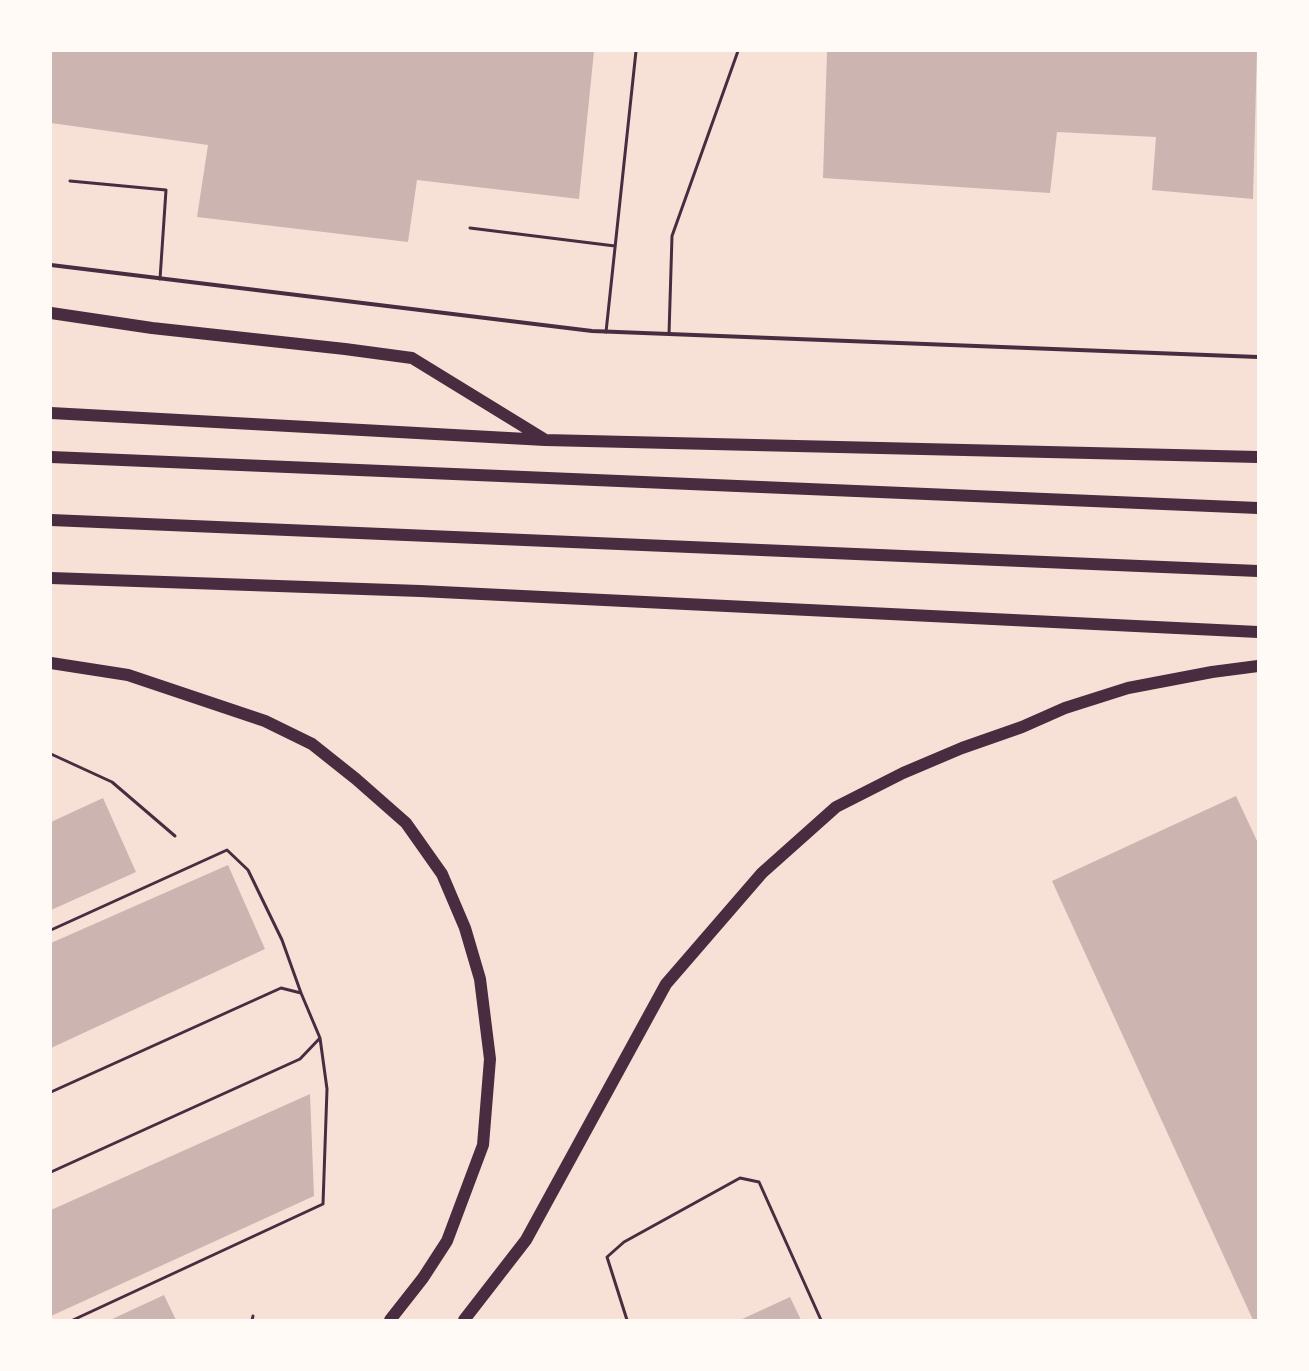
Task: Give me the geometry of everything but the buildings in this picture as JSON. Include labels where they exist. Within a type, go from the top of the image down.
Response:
[{"type":"highway","points":[[51,313],[152,328],[337,348],[412,358],[545,440]]},
{"type":"highway","points":[[51,413],[545,440],[1258,457]]},
{"type":"highway","points":[[51,457],[1258,508]]},
{"type":"highway","points":[[51,520],[1258,571]]},
{"type":"highway","points":[[51,578],[420,591],[1258,632]]},
{"type":"highway","points":[[51,663],[128,675],[181,691],[265,721],[312,744],[356,779],[406,823],[442,874],[465,928],[480,979],[490,1059],[483,1145],[447,1241],[423,1278],[390,1320]]},
{"type":"highway","points":[[464,1320],[526,1240],[666,984],[762,873],[836,807],[903,773],[962,748],[1022,726],[1065,708],[1128,688],[1212,672],[1258,666]]},
{"type":"street","points":[[51,266],[606,332],[1258,357]]},
{"type":"lane","points":[[606,332],[636,51]]},
{"type":"lane","points":[[669,334],[672,236],[738,51]]},
{"type":"lane","points":[[70,181],[166,190],[160,278]]},
{"type":"lane","points":[[470,228],[615,246]]},
{"type":"lane","points":[[51,754],[112,782],[175,836]]},
{"type":"lane","points":[[51,930],[227,850],[248,870],[282,940],[300,993],[320,1038],[327,1089],[323,1204],[73,1320]]},
{"type":"lane","points":[[51,1092],[281,988],[300,993]]},
{"type":"lane","points":[[51,1172],[300,1059],[320,1038]]},
{"type":"lane","points":[[627,1320],[607,1257],[624,1242],[740,1178],[759,1182],[821,1320]]},
{"type":"lane","points":[[252,1320],[253,1316]]}]
